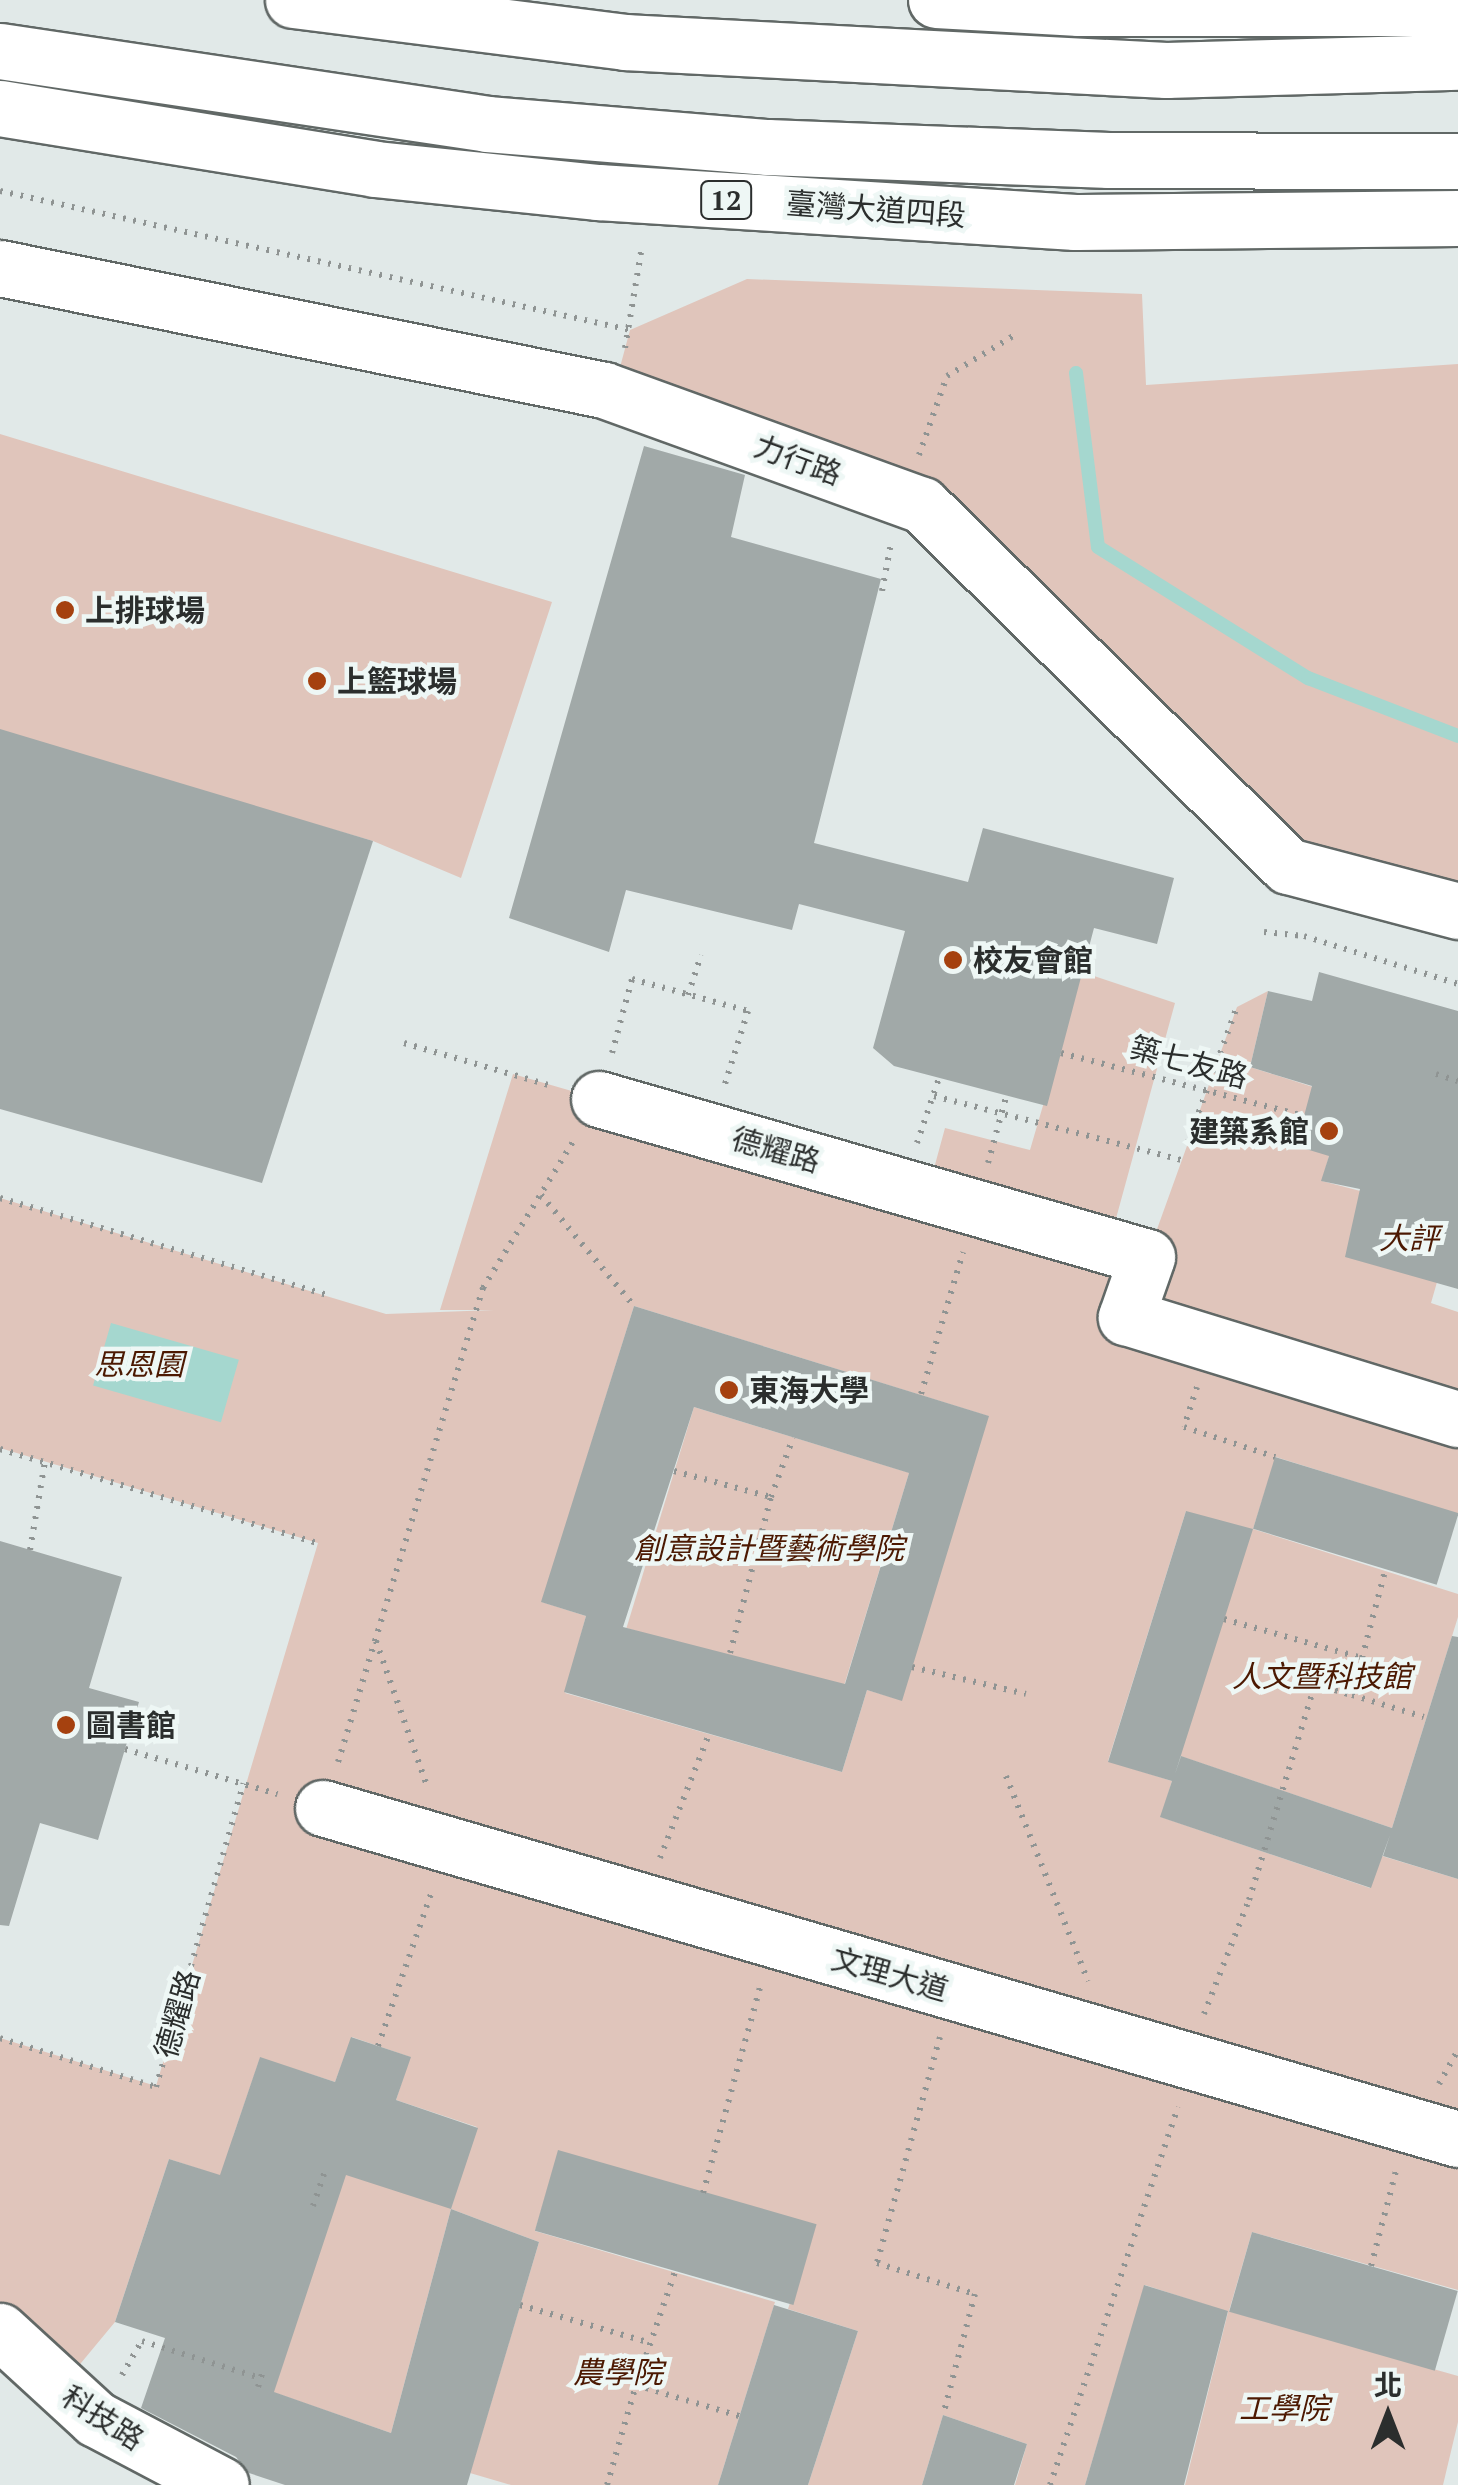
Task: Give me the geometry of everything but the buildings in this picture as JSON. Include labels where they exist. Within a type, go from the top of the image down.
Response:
[{"type":"main road","points":[[293,0],[624,42],[1166,70],[1458,62]]},
{"type":"main road","points":[[936,0],[1080,8],[1458,8]]},
{"type":"main road","name":"臺灣大道四段","points":[[0,51],[486,124],[768,147],[1458,160]]},
{"type":"main road","name":"臺灣大道四段","points":[[0,108],[376,169],[598,192],[1075,222],[1458,218]]},
{"type":"main road","name":"力行路","points":[[0,268],[604,390],[922,505],[1288,866],[1458,911]]},
{"type":"main road","name":"德耀路","points":[[599,1099],[1147,1257],[1126,1316],[1211,1342]]},
{"type":"main road","points":[[1211,1342],[1458,1418]]},
{"type":"main road","name":"文理大道","points":[[323,1808],[1436,2132]]},
{"type":"main road","name":"科技路","points":[[0,2331],[96,2418],[221,2485]]},
{"type":"path","points":[[0,191],[630,330]]},
{"type":"path","points":[[621,362],[630,330],[642,246]]},
{"type":"path","points":[[915,467],[947,376],[1018,333]]},
{"type":"path","points":[[882,591],[895,522]]},
{"type":"path","points":[[1264,932],[1458,984]]},
{"type":"path","points":[[688,995],[701,954]]},
{"type":"path","points":[[323,1808],[483,1288],[599,1099],[632,979],[748,1011],[710,1131]]},
{"type":"path","points":[[1188,1142],[1237,1007]]},
{"type":"path","points":[[404,1043],[599,1099]]},
{"type":"path","name":"築七友路","points":[[1061,1053],[1304,1116]]},
{"type":"path","points":[[1436,1074],[1458,1081]]},
{"type":"path","points":[[939,1078],[934,1096],[1181,1160]]},
{"type":"path","points":[[1002,1113],[1006,1097]]},
{"type":"path","points":[[541,1195],[634,1306]]},
{"type":"path","points":[[0,1198],[325,1294]]},
{"type":"path","points":[[921,1394],[976,1208]]},
{"type":"path","points":[[1211,1342],[1184,1427],[1275,1457]]},
{"type":"path","points":[[730,1653],[771,1497],[794,1438]]},
{"type":"path","points":[[0,1449],[318,1542]]},
{"type":"path","points":[[30,1550],[46,1461]]},
{"type":"path","points":[[674,1471],[771,1497]]},
{"type":"path","points":[[1352,1695],[1385,1570]]},
{"type":"path","points":[[1224,1618],[1362,1658]]},
{"type":"path","points":[[376,1638],[448,1845],[378,2046]]},
{"type":"path","points":[[912,1667],[1026,1694]]},
{"type":"path","points":[[1050,2485],[1315,1684],[1424,1717]]},
{"type":"path","points":[[669,1835],[709,1734]]},
{"type":"path","name":"德耀路","points":[[0,2038],[156,2087],[244,1783],[126,1748]]},
{"type":"path","points":[[1006,1776],[1099,2006],[1124,2042]]},
{"type":"path","points":[[703,2192],[773,1940]]},
{"type":"path","points":[[942,2415],[975,2294],[877,2264],[953,1992]]},
{"type":"path","points":[[1371,2266],[1436,2132]]},
{"type":"path","points":[[313,2206],[326,2168]]},
{"type":"path","points":[[607,2485],[636,2384],[675,2272]]},
{"type":"path","points":[[520,2305],[650,2343]]},
{"type":"path","points":[[96,2418],[142,2341],[260,2378]]},
{"type":"path","points":[[636,2384],[739,2416]]},
{"type":"green space","points":[[747,279],[1142,294],[1146,385],[1458,364],[1458,911],[1288,866],[955,536],[608,412],[630,330]]},
{"type":"green space","name":"上籃球場","points":[[0,434],[552,602],[461,878],[373,841],[0,734]]},
{"type":"green space","points":[[1082,972],[1175,1003],[1109,1244],[1147,1257],[1237,1007],[1268,991],[1250,1067],[1313,1087],[1329,1156],[1322,1181],[1456,1216],[1431,1303],[1458,1312],[1458,1514],[1276,1457],[1253,1529],[1458,1594],[1458,1617],[1392,1828],[1180,1756],[1186,1511],[1108,1761],[1172,1781],[1161,1817],[1370,1888],[1382,1856],[1458,1879],[1458,2290],[1252,2232],[1229,2311],[1458,2376],[1458,2422],[1443,2485],[1185,2485],[1228,2312],[1145,2285],[1085,2485],[1015,2485],[1027,2444],[943,2415],[922,2485],[808,2485],[858,2331],[788,2309],[815,2226],[559,2151],[535,2231],[775,2302],[718,2485],[511,2485],[470,2473],[539,2242],[451,2209],[391,2433],[258,2387],[333,2213],[169,2159],[115,2322],[52,2398],[0,2346],[0,2038],[156,2086],[318,1543],[0,1448],[0,1198],[386,1314],[494,1310],[440,1310],[513,1074],[927,1194],[945,1128],[1030,1150]],"holes":[[[634,1306],[988,1416],[901,1700],[867,1690],[842,1772],[565,1693],[586,1616],[542,1602]],[[352,2037],[410,2057],[396,2100],[477,2127],[451,2208],[233,2137],[260,2058],[335,2082]]]},
{"type":"green space","name":"創意設計暨藝術學院","points":[[694,1407],[909,1473],[842,1694],[626,1628]]},
{"type":"shaded area","points":[[111,1323],[239,1360],[221,1422],[93,1385]]},
{"type":"waterway","points":[[1076,373],[1098,547],[1308,678],[1458,736]]},
{"type":"place","name":"上排球場","points":[[65,610]]},
{"type":"place","name":"上籃球場","points":[[317,681]]},
{"type":"place","name":"校友會館","points":[[953,960]]},
{"type":"place","name":"建築系館","points":[[1329,1131]]},
{"type":"place","name":"東海大學","points":[[729,1390]]},
{"type":"place","name":"圖書館","points":[[66,1725]]},
{"type":"park label","name":"大評","points":[[1409,1238]]},
{"type":"park label","name":"思恩園","points":[[139,1364]]},
{"type":"park label","name":"人文暨科技館","points":[[1322,1676]]},
{"type":"park label","name":"農學院","points":[[618,2372]]},
{"type":"park label","name":"工學院","points":[[1284,2408]]}]
